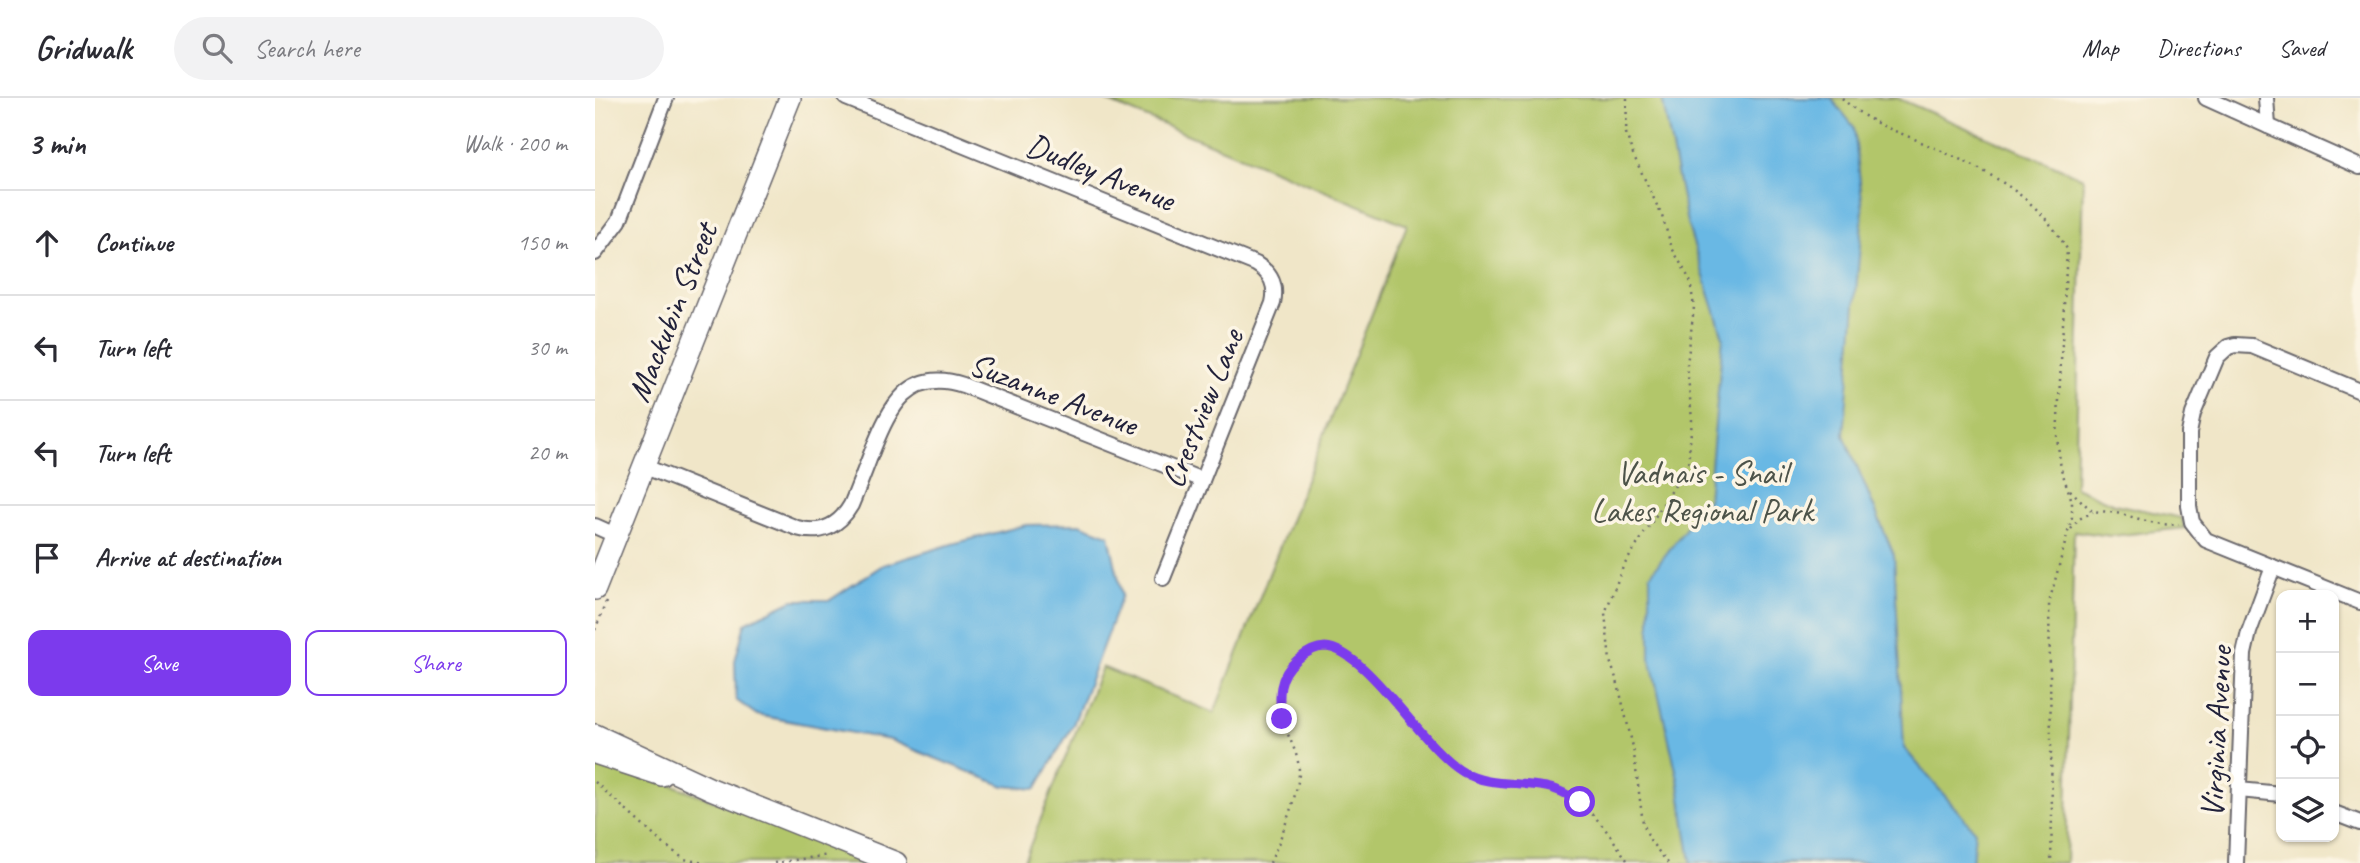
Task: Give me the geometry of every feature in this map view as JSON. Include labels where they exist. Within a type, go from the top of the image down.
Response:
[{"type":"street","points":[[595,253],[619,221],[666,98]]},
{"type":"street","name":"Mackubin Street","points":[[595,589],[790,98]]},
{"type":"street","name":"Dudley Avenue","points":[[846,98],[1256,264]]},
{"type":"street","points":[[2206,98],[2360,166]]},
{"type":"street","points":[[2266,98],[2268,126]]},
{"type":"street","name":"Crestview Lane","points":[[1163,578],[1275,296],[1271,276],[1256,264]]},
{"type":"street","points":[[2360,391],[2252,346],[2235,345],[2222,351],[2217,357],[2193,414],[2189,433],[2189,506],[2192,522],[2206,540],[2360,602]]},
{"type":"street","name":"Suzanne Avenue","points":[[643,466],[797,528],[815,531],[826,528],[837,523],[851,505],[892,406],[914,387],[942,381],[963,385],[1202,480]]},
{"type":"street","points":[[595,526],[615,534]]},
{"type":"street","name":"Virginia Avenue","points":[[2237,863],[2244,654],[2251,626],[2273,567]]},
{"type":"street","points":[[595,734],[711,789],[896,863]]},
{"type":"street","points":[[595,753],[633,767],[711,789]]},
{"type":"street","points":[[2239,790],[2276,794]]},
{"type":"street","points":[[2339,815],[2360,823]]},
{"type":"path","points":[[1627,98],[1626,133],[1632,152],[1662,216],[1672,248],[1690,280],[1694,307],[1688,365],[1692,419],[1688,465],[1623,567],[1605,613],[1610,661],[1633,747],[1643,823],[1650,842],[1668,863]]},
{"type":"path","points":[[1842,98],[1863,117],[1954,157],[2009,185],[2057,231],[2067,249],[2057,437],[2061,469],[2072,500],[2069,532],[2049,603],[2051,863]]},
{"type":"path","points":[[2070,490],[2093,512]]},
{"type":"path","points":[[2069,532],[2080,519],[2093,512],[2125,515],[2158,524],[2192,522]]},
{"type":"path","points":[[1270,863],[1294,797],[1299,770],[1279,705],[1281,682],[1286,672],[1303,655],[1325,647],[1337,650],[1358,665],[1451,764],[1480,779],[1548,787],[1566,793],[1595,816],[1629,863]]},
{"type":"path","points":[[595,782],[669,848],[684,859],[704,863]]},
{"type":"path","points":[[774,863],[831,855]]},
{"type":"green space","name":"Vadnais - Snail Lakes Regional Park","points":[[1099,98],[1897,98],[2083,178],[2075,487],[2114,504],[2182,518],[2184,528],[2111,536],[2074,531],[2066,863],[1023,863],[1102,667],[1214,713],[1407,225]]},
{"type":"green space","points":[[595,756],[777,824],[874,863],[595,863]]},
{"type":"water","points":[[1662,98],[1831,98],[1854,127],[1863,209],[1844,435],[1894,555],[1904,748],[1975,831],[1972,863],[1691,862],[1678,779],[1650,658],[1650,575],[1708,499],[1723,337],[1687,223]]},
{"type":"water","points":[[1079,524],[1109,535],[1122,595],[1073,725],[1036,789],[1004,786],[890,740],[757,715],[736,700],[735,661],[745,623],[793,600],[830,600],[883,565],[952,544],[1026,525]]},
{"type":"route","points":[[1282,719],[1279,693],[1286,672],[1294,662],[1314,649],[1325,647],[1337,650],[1367,673],[1438,751],[1464,773],[1497,782],[1548,787],[1566,793],[1580,802]]}]
